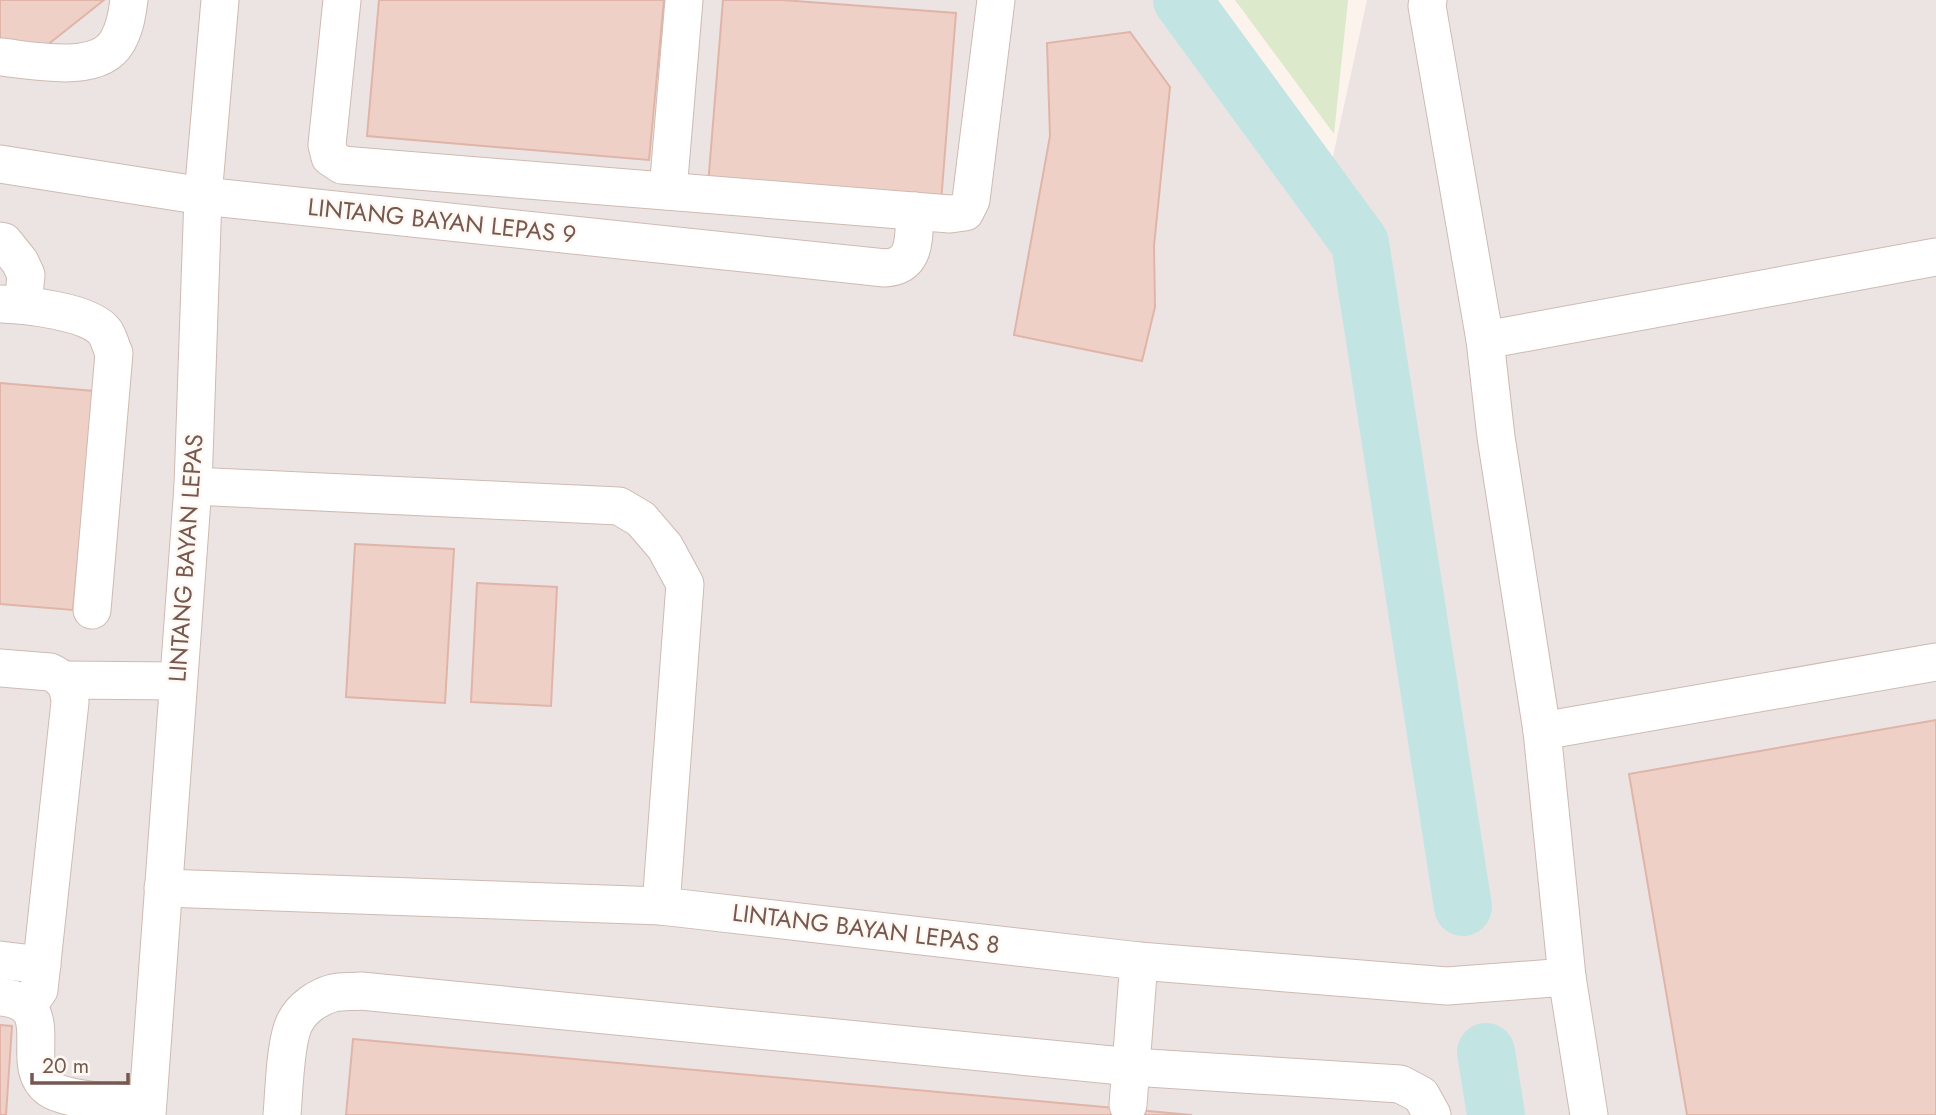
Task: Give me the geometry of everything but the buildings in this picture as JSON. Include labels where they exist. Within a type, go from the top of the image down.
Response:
[{"type":"street","points":[[0,57],[78,64],[99,58],[117,44],[129,0]]},
{"type":"street","name":"LINTANG BAYAN LEPAS","points":[[147,1110],[193,486],[203,196],[220,0]]},
{"type":"street","points":[[342,0],[327,145],[330,157],[342,164],[950,214],[965,212],[971,200],[996,0]]},
{"type":"street","points":[[668,191],[684,0]]},
{"type":"street","points":[[1428,0],[1485,340],[1496,437],[1542,731],[1567,977],[1589,1115]]},
{"type":"street","name":"LINTANG BAYAN LEPAS 9","points":[[0,164],[203,196],[885,268],[895,267],[909,256],[915,211]]},
{"type":"street","points":[[499,227],[504,178]]},
{"type":"street","points":[[0,241],[4,242],[20,262],[26,275],[11,304],[84,317],[105,331],[114,353],[92,610]]},
{"type":"street","points":[[1485,340],[1936,257]]},
{"type":"street","points":[[193,486],[619,506],[641,519],[665,547],[685,584],[661,906]]},
{"type":"street","points":[[1542,731],[1936,662]]},
{"type":"street","points":[[0,668],[50,672],[63,680],[69,691],[39,990],[14,1001],[36,1019],[39,1077],[51,1091],[147,1110]]},
{"type":"street","points":[[63,680],[178,681]]},
{"type":"street","name":"LINTANG BAYAN LEPAS 8","points":[[163,888],[661,906],[1139,961],[1447,986],[1567,977]]},
{"type":"street","points":[[0,960],[43,965]]},
{"type":"street","points":[[1128,1105],[1139,961]]},
{"type":"street","points":[[282,1115],[287,1054],[293,1025],[302,1011],[313,1003],[333,993],[361,991],[1132,1067],[1400,1084],[1421,1095],[1432,1115]]},
{"type":"shaded area","points":[[0,0],[1160,0],[1320,216],[1367,0],[1936,0],[1936,1115],[0,1115]]},
{"type":"green space","points":[[1235,0],[1348,0],[1334,134]]},
{"type":"waterway","points":[[1182,0],[1360,243],[1463,907]]},
{"type":"waterway","points":[[1486,1052],[1496,1115]]}]
